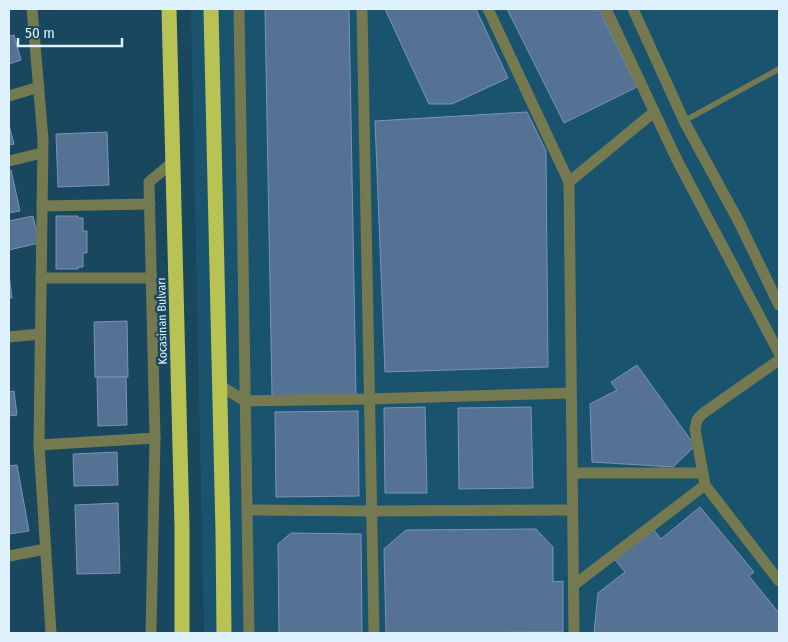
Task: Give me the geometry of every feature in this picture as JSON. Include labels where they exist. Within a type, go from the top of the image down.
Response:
[{"type":"highway","name":"Kocasinan Bulvarı","points":[[169,9],[182,527],[182,633]]},
{"type":"highway","points":[[211,9],[224,633]]},
{"type":"street","points":[[32,9],[39,87],[42,153],[40,445],[51,633]]},
{"type":"street","points":[[240,9],[249,633]]},
{"type":"street","points":[[362,9],[374,633]]},
{"type":"street","points":[[488,9],[569,182],[574,633]]},
{"type":"street","points":[[606,9],[693,192],[779,353]]},
{"type":"street","points":[[634,9],[684,121],[739,222],[779,305]]},
{"type":"street","points":[[9,96],[39,87]]},
{"type":"street","points":[[569,182],[654,112]]},
{"type":"street","points":[[9,161],[42,153]]},
{"type":"street","points":[[150,633],[155,438],[149,182],[173,162]]},
{"type":"street","points":[[42,206],[150,204]]},
{"type":"street","points":[[41,278],[152,278]]},
{"type":"street","points":[[9,337],[40,334]]},
{"type":"street","points":[[779,360],[699,416],[695,429],[704,479],[779,581]]},
{"type":"street","points":[[220,385],[245,401],[570,393]]},
{"type":"street","points":[[40,445],[155,438]]},
{"type":"street","points":[[572,473],[704,479]]},
{"type":"street","points":[[574,584],[704,479]]},
{"type":"street","points":[[247,510],[572,510]]},
{"type":"street","points":[[9,556],[46,549]]},
{"type":"lane","points":[[684,121],[779,69]]},
{"type":"shaded area","points":[[191,9],[779,9],[779,633],[204,633]]},
{"type":"building","points":[[265,9],[349,9],[356,395],[272,396]]},
{"type":"building","points":[[385,9],[476,9],[508,78],[452,104],[429,104]]},
{"type":"building","points":[[507,9],[599,9],[637,87],[564,123]]},
{"type":"building","points":[[14,35],[21,60],[9,64],[9,36]]},
{"type":"building","points":[[527,112],[546,151],[548,367],[385,372],[375,121]]},
{"type":"building","points":[[9,125],[14,144],[9,145]]},
{"type":"building","points":[[107,132],[109,185],[58,187],[56,134]]},
{"type":"building","points":[[11,170],[20,211],[9,213],[9,171]]},
{"type":"building","points":[[33,216],[39,243],[9,250],[9,221]]},
{"type":"building","points":[[56,216],[78,216],[78,218],[83,218],[83,231],[87,231],[87,253],[83,253],[83,267],[78,269],[56,269]]},
{"type":"building","points":[[9,274],[12,298],[9,298]]},
{"type":"building","points":[[127,321],[128,377],[95,377],[94,322]]},
{"type":"building","points":[[637,365],[695,446],[673,467],[592,462],[590,404],[617,390],[611,382]]},
{"type":"building","points":[[97,377],[126,377],[127,425],[98,426]]},
{"type":"building","points":[[14,391],[17,415],[9,416],[9,392]]},
{"type":"building","points":[[425,407],[427,493],[385,493],[384,408]]},
{"type":"building","points":[[531,407],[533,488],[459,489],[458,408]]},
{"type":"building","points":[[358,411],[359,496],[276,497],[275,412]]},
{"type":"building","points":[[117,452],[118,485],[74,486],[73,454]]},
{"type":"building","points":[[17,465],[29,531],[9,534],[9,466]]},
{"type":"building","points":[[118,503],[120,573],[77,574],[75,505]]},
{"type":"building","points":[[700,507],[754,572],[749,576],[779,613],[779,633],[594,633],[598,593],[625,572],[615,560],[653,529],[661,539]]},
{"type":"building","points":[[536,529],[553,547],[553,582],[563,581],[563,632],[386,633],[384,549],[406,530]]},
{"type":"building","points":[[291,533],[361,534],[362,633],[279,633],[278,544]]}]
